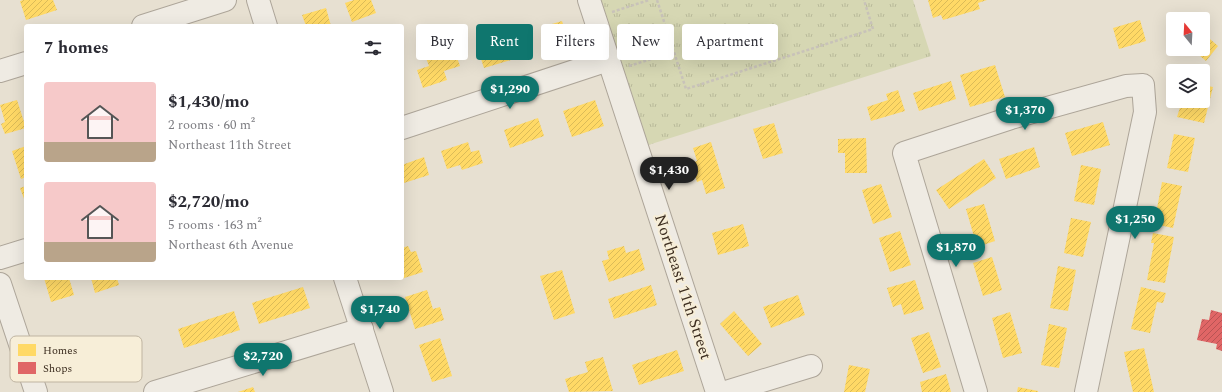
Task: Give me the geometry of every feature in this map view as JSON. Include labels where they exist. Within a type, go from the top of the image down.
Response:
[{"type":"street","points":[[149,24],[225,0]]},
{"type":"street","points":[[258,0],[265,24]]},
{"type":"street","name":"Northeast 11th Street","points":[[589,0],[617,63],[718,392]]},
{"type":"street","points":[[404,127],[617,63]]},
{"type":"street","points":[[0,71],[24,64]]},
{"type":"street","points":[[976,392],[904,153],[1011,118],[1126,86],[1143,85],[1145,112],[1086,392]]},
{"type":"street","points":[[0,258],[24,251]]},
{"type":"street","points":[[346,280],[382,392]]},
{"type":"street","points":[[0,284],[17,336]]},
{"type":"street","points":[[155,392],[362,329]]},
{"type":"street","points":[[726,392],[811,366]]},
{"type":"street","points":[[33,382],[36,392]]},
{"type":"path","points":[[610,13],[649,0]]},
{"type":"path","points":[[657,0],[665,24]]},
{"type":"path","points":[[674,52],[686,89],[873,29],[864,0]]},
{"type":"path","points":[[617,63],[633,60]]},
{"type":"green space","points":[[597,0],[913,0],[931,56],[645,146],[609,36],[609,24],[605,24]]},
{"type":"green space","points":[[715,16],[718,24],[690,24]]},
{"type":"green space","points":[[682,26],[682,44],[677,28]]},
{"type":"green space","points":[[687,60],[712,60],[689,67]]},
{"type":"building: Homes","points":[[53,0],[57,10],[26,20],[20,1]]},
{"type":"building: Homes","points":[[354,0],[371,0],[376,13],[352,22],[345,3]]},
{"type":"building: Homes","points":[[928,0],[987,0],[978,3],[980,9],[943,20],[941,15],[933,18]]},
{"type":"building: Homes","points":[[326,8],[330,24],[305,24],[302,15]]},
{"type":"building: Homes","points":[[1140,20],[1146,41],[1119,49],[1113,28]]},
{"type":"building: Homes","points":[[562,21],[563,24],[552,24]]},
{"type":"building: Homes","points":[[1210,39],[1218,46],[1210,56]]},
{"type":"building: Homes","points":[[1200,56],[1210,56],[1206,61]]},
{"type":"building: Homes","points":[[427,60],[458,60],[460,66],[444,71],[447,80],[423,88],[417,70],[429,66]]},
{"type":"building: Homes","points":[[481,60],[511,60],[484,68]]},
{"type":"building: Homes","points":[[995,65],[1005,97],[970,107],[960,75]]},
{"type":"building: Homes","points":[[951,81],[956,99],[919,111],[913,93]]},
{"type":"building: Homes","points":[[1210,86],[1213,87],[1210,99]]},
{"type":"building: Homes","points":[[898,90],[905,111],[871,121],[867,107],[888,100],[886,94]]},
{"type":"building: Homes","points":[[17,100],[24,122],[24,129],[5,134],[1,124],[5,122],[0,105]]},
{"type":"building: Homes","points":[[595,100],[604,126],[572,137],[563,111]]},
{"type":"building: Homes","points":[[1180,108],[1208,108],[1204,123],[1177,117]]},
{"type":"building: Homes","points":[[538,118],[544,136],[510,148],[504,130]]},
{"type":"building: Homes","points":[[1103,122],[1110,145],[1072,156],[1065,133]]},
{"type":"building: Homes","points":[[774,123],[783,153],[763,159],[753,129]]},
{"type":"building: Homes","points":[[1174,134],[1195,138],[1188,172],[1167,168]]},
{"type":"building: Homes","points":[[866,138],[867,173],[845,173],[845,153],[838,153],[838,139]]},
{"type":"building: Homes","points":[[468,142],[471,152],[479,150],[483,163],[462,170],[460,165],[447,169],[441,151]]},
{"type":"building: Homes","points":[[711,142],[725,188],[706,194],[702,180],[697,182],[691,163],[697,161],[693,148]]},
{"type":"building: Homes","points":[[24,147],[24,178],[21,179],[12,151]]},
{"type":"building: Homes","points":[[1034,147],[1040,167],[1006,179],[999,159]]},
{"type":"building: Homes","points":[[424,157],[429,175],[404,183],[404,164]]},
{"type":"building: Homes","points":[[984,159],[996,178],[949,209],[936,190]]},
{"type":"building: Homes","points":[[1081,165],[1101,169],[1094,205],[1074,201]]},
{"type":"building: Homes","points":[[1162,182],[1182,186],[1173,228],[1154,224]]},
{"type":"building: Homes","points":[[881,184],[892,217],[873,224],[862,190]]},
{"type":"building: Homes","points":[[24,187],[24,199],[20,188]]},
{"type":"building: Homes","points":[[984,204],[995,241],[977,247],[966,209]]},
{"type":"building: Homes","points":[[1071,218],[1091,222],[1083,257],[1064,253]]},
{"type":"building: Homes","points":[[743,224],[749,246],[718,255],[712,233]]},
{"type":"building: Homes","points":[[900,231],[911,265],[890,272],[879,238]]},
{"type":"building: Homes","points":[[1153,233],[1174,237],[1165,283],[1147,280],[1154,243],[1151,243]]},
{"type":"building: Homes","points":[[408,246],[411,252],[416,251],[423,272],[404,278],[404,247]]},
{"type":"building: Homes","points":[[624,246],[626,253],[639,249],[645,270],[609,282],[602,261],[609,259],[607,251]]},
{"type":"building: Homes","points":[[992,257],[1002,290],[983,296],[973,263]]},
{"type":"building: Homes","points":[[1058,266],[1076,270],[1068,311],[1050,308]]},
{"type":"building: Homes","points":[[562,270],[575,313],[554,320],[540,276]]},
{"type":"building: Homes","points":[[45,280],[70,280],[74,295],[51,302]]},
{"type":"building: Homes","points":[[92,280],[118,280],[119,285],[95,293]]},
{"type":"building: Homes","points":[[915,280],[924,309],[904,315],[901,304],[893,307],[887,288]]},
{"type":"building: Homes","points":[[651,285],[657,305],[614,319],[608,299]]},
{"type":"building: Homes","points":[[303,287],[310,308],[259,324],[252,303]]},
{"type":"building: Homes","points":[[1141,287],[1166,293],[1163,303],[1157,302],[1150,333],[1131,329]]},
{"type":"building: Homes","points":[[427,290],[433,309],[440,307],[444,320],[415,329],[405,297]]},
{"type":"building: Homes","points":[[798,295],[805,315],[771,328],[763,307]]},
{"type":"building: Homes","points":[[234,311],[240,330],[184,348],[178,329]]},
{"type":"building: Homes","points":[[734,311],[762,344],[748,356],[720,324]]},
{"type":"building: Homes","points":[[1010,312],[1022,353],[1003,358],[992,318]]},
{"type":"building: Homes","points":[[1049,324],[1067,328],[1059,368],[1041,365]]},
{"type":"building: Homes","points":[[929,332],[941,367],[923,373],[911,338]]},
{"type":"building: Homes","points":[[440,338],[452,376],[432,382],[419,345]]},
{"type":"building: Homes","points":[[1144,348],[1154,392],[1133,392],[1124,352]]},
{"type":"building: Homes","points":[[677,350],[684,371],[639,385],[632,365]]},
{"type":"building: Homes","points":[[603,357],[613,391],[569,392],[565,379],[588,372],[585,362]]},
{"type":"building: Homes","points":[[849,365],[870,369],[865,392],[844,392]]},
{"type":"building: Homes","points":[[946,374],[951,392],[922,392],[920,382]]},
{"type":"building: Homes","points":[[253,387],[255,392],[238,392]]},
{"type":"building: Homes","points":[[1018,387],[1038,391],[1038,392],[1017,392]]},
{"type":"building: Shops","points":[[1211,310],[1222,313],[1222,351],[1216,349],[1217,344],[1197,340],[1202,319],[1209,320]]}]
